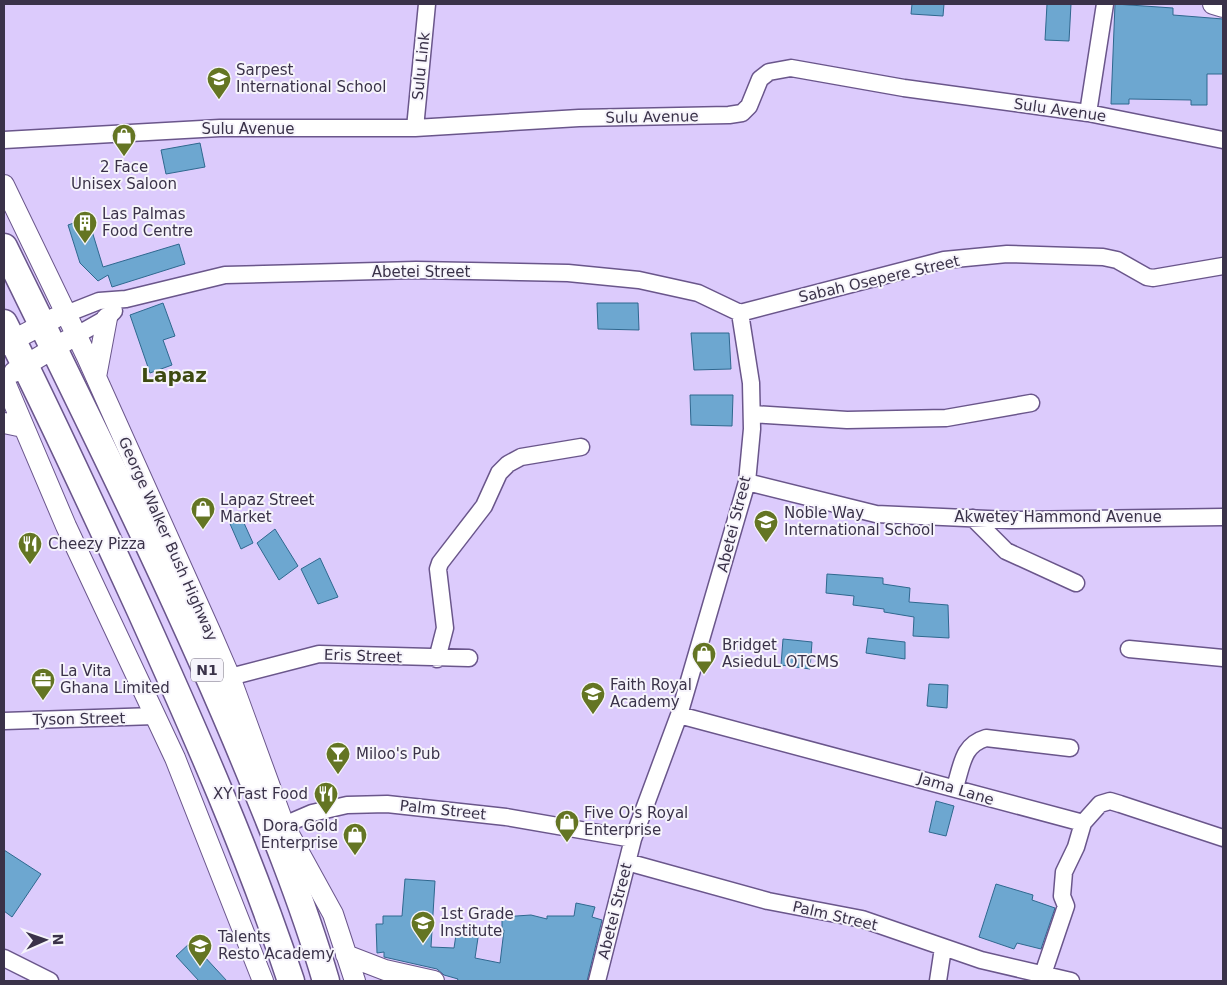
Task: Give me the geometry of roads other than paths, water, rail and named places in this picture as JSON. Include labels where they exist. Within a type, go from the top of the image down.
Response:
[{"type":"highway","name":"George Walker Bush Highway","points":[[4,247],[30,300],[54,319],[65,351],[200,654],[268,817],[326,981]]},
{"type":"highway","points":[[6,332],[26,319],[32,309],[30,300]]},
{"type":"highway","name":"N1","points":[[6,332],[30,374],[64,442],[168,671],[265,902],[291,981]]},
{"type":"highway","points":[[30,374],[43,363],[55,362],[65,351]]},
{"type":"street","name":"Sulu Link","points":[[415,128],[428,4]]},
{"type":"street","points":[[1088,113],[1104,4]]},
{"type":"street","points":[[1213,4],[1223,7]]},
{"type":"street","name":"Sulu Avenue","points":[[4,140],[220,128],[415,128],[579,118],[729,115],[742,113],[749,106],[760,79],[769,72],[791,68],[904,88],[1088,113],[1223,140]]},
{"type":"street","name":"George Walker Bush Highway","points":[[4,185],[54,319]]},
{"type":"street","name":"Sabah Osepere Street","points":[[740,313],[944,260],[1007,254],[1103,257],[1117,260],[1147,277],[1153,278],[1223,266]]},
{"type":"street","name":"Abetei Street","points":[[54,319],[100,301],[126,299],[225,275],[416,270],[568,274],[639,280],[698,293],[740,313],[751,383],[752,414],[747,482],[680,715],[633,839],[597,981]]},
{"type":"street","points":[[65,351],[107,318],[126,299]]},
{"type":"street","points":[[96,377],[107,318]]},
{"type":"street","points":[[6,332],[54,319]]},
{"type":"street","name":"George Walker Bush Highway","points":[[65,351],[96,377],[230,678],[284,826],[333,914],[355,981]]},
{"type":"street","points":[[30,374],[4,380],[66,526],[155,716],[229,892],[263,981]]},
{"type":"street","points":[[752,414],[847,420],[946,418],[1031,403]]},
{"type":"street","points":[[4,423],[24,427]]},
{"type":"street","points":[[437,659],[445,628],[438,569],[440,562],[484,506],[499,473],[508,464],[521,458],[581,447]]},
{"type":"street","name":"Akwetey Hammond Avenue","points":[[747,482],[876,514],[1010,520],[1223,516]]},
{"type":"street","points":[[973,518],[1006,551],[1076,583]]},
{"type":"street","points":[[1129,649],[1223,658]]},
{"type":"street","name":"Eris Street","points":[[230,678],[319,654],[437,659],[469,658]]},
{"type":"street","name":"Jama Lane","points":[[680,715],[955,787],[998,802],[1083,823]]},
{"type":"street","name":"Tyson Street","points":[[4,721],[155,716]]},
{"type":"street","points":[[955,787],[967,749],[971,744],[986,738],[1070,748]]},
{"type":"street","points":[[1042,974],[1066,906],[1062,896],[1064,872],[1076,847],[1083,823],[1100,804],[1110,801],[1223,838]]},
{"type":"street","name":"Palm Street","points":[[284,826],[312,813],[347,805],[387,804],[506,816],[633,839]]},
{"type":"street","name":"Palm Street","points":[[627,862],[768,901],[862,918],[943,948],[982,960],[1071,981]]},
{"type":"street","points":[[938,981],[943,948]]},
{"type":"street","points":[[346,955],[380,976],[434,981]]},
{"type":"street","points":[[4,958],[50,981]]},
{"type":"place","name":"Sarpest International School","points":[[219,100]]},
{"type":"place","name":"2 Face Unisex Saloon","points":[[124,157]]},
{"type":"place","name":"Las Palmas Food Centre","points":[[85,244]]},
{"type":"place","name":"Lapaz Street Market","points":[[203,530]]},
{"type":"place","name":"Noble Way International School","points":[[766,543]]},
{"type":"place","name":"Cheezy Pizza","points":[[30,565]]},
{"type":"place","name":"Bridget AsieduL OTCMS","points":[[704,675]]},
{"type":"place","name":"La Vita Ghana Limited","points":[[43,701]]},
{"type":"place","name":"Faith Royal Academy","points":[[593,715]]},
{"type":"place","name":"Miloo's Pub","points":[[338,775]]},
{"type":"place","name":"XY Fast Food","points":[[326,815]]},
{"type":"place","name":"Five O's Royal Enterprise","points":[[567,843]]},
{"type":"place","name":"Dora Gold Enterprise","points":[[355,856]]},
{"type":"place","name":"1st Grade Institute","points":[[423,944]]},
{"type":"place","name":"Talents Resto Academy","points":[[200,967]]},
{"type":"district","name":"Lapaz","points":[[174,375]]}]
